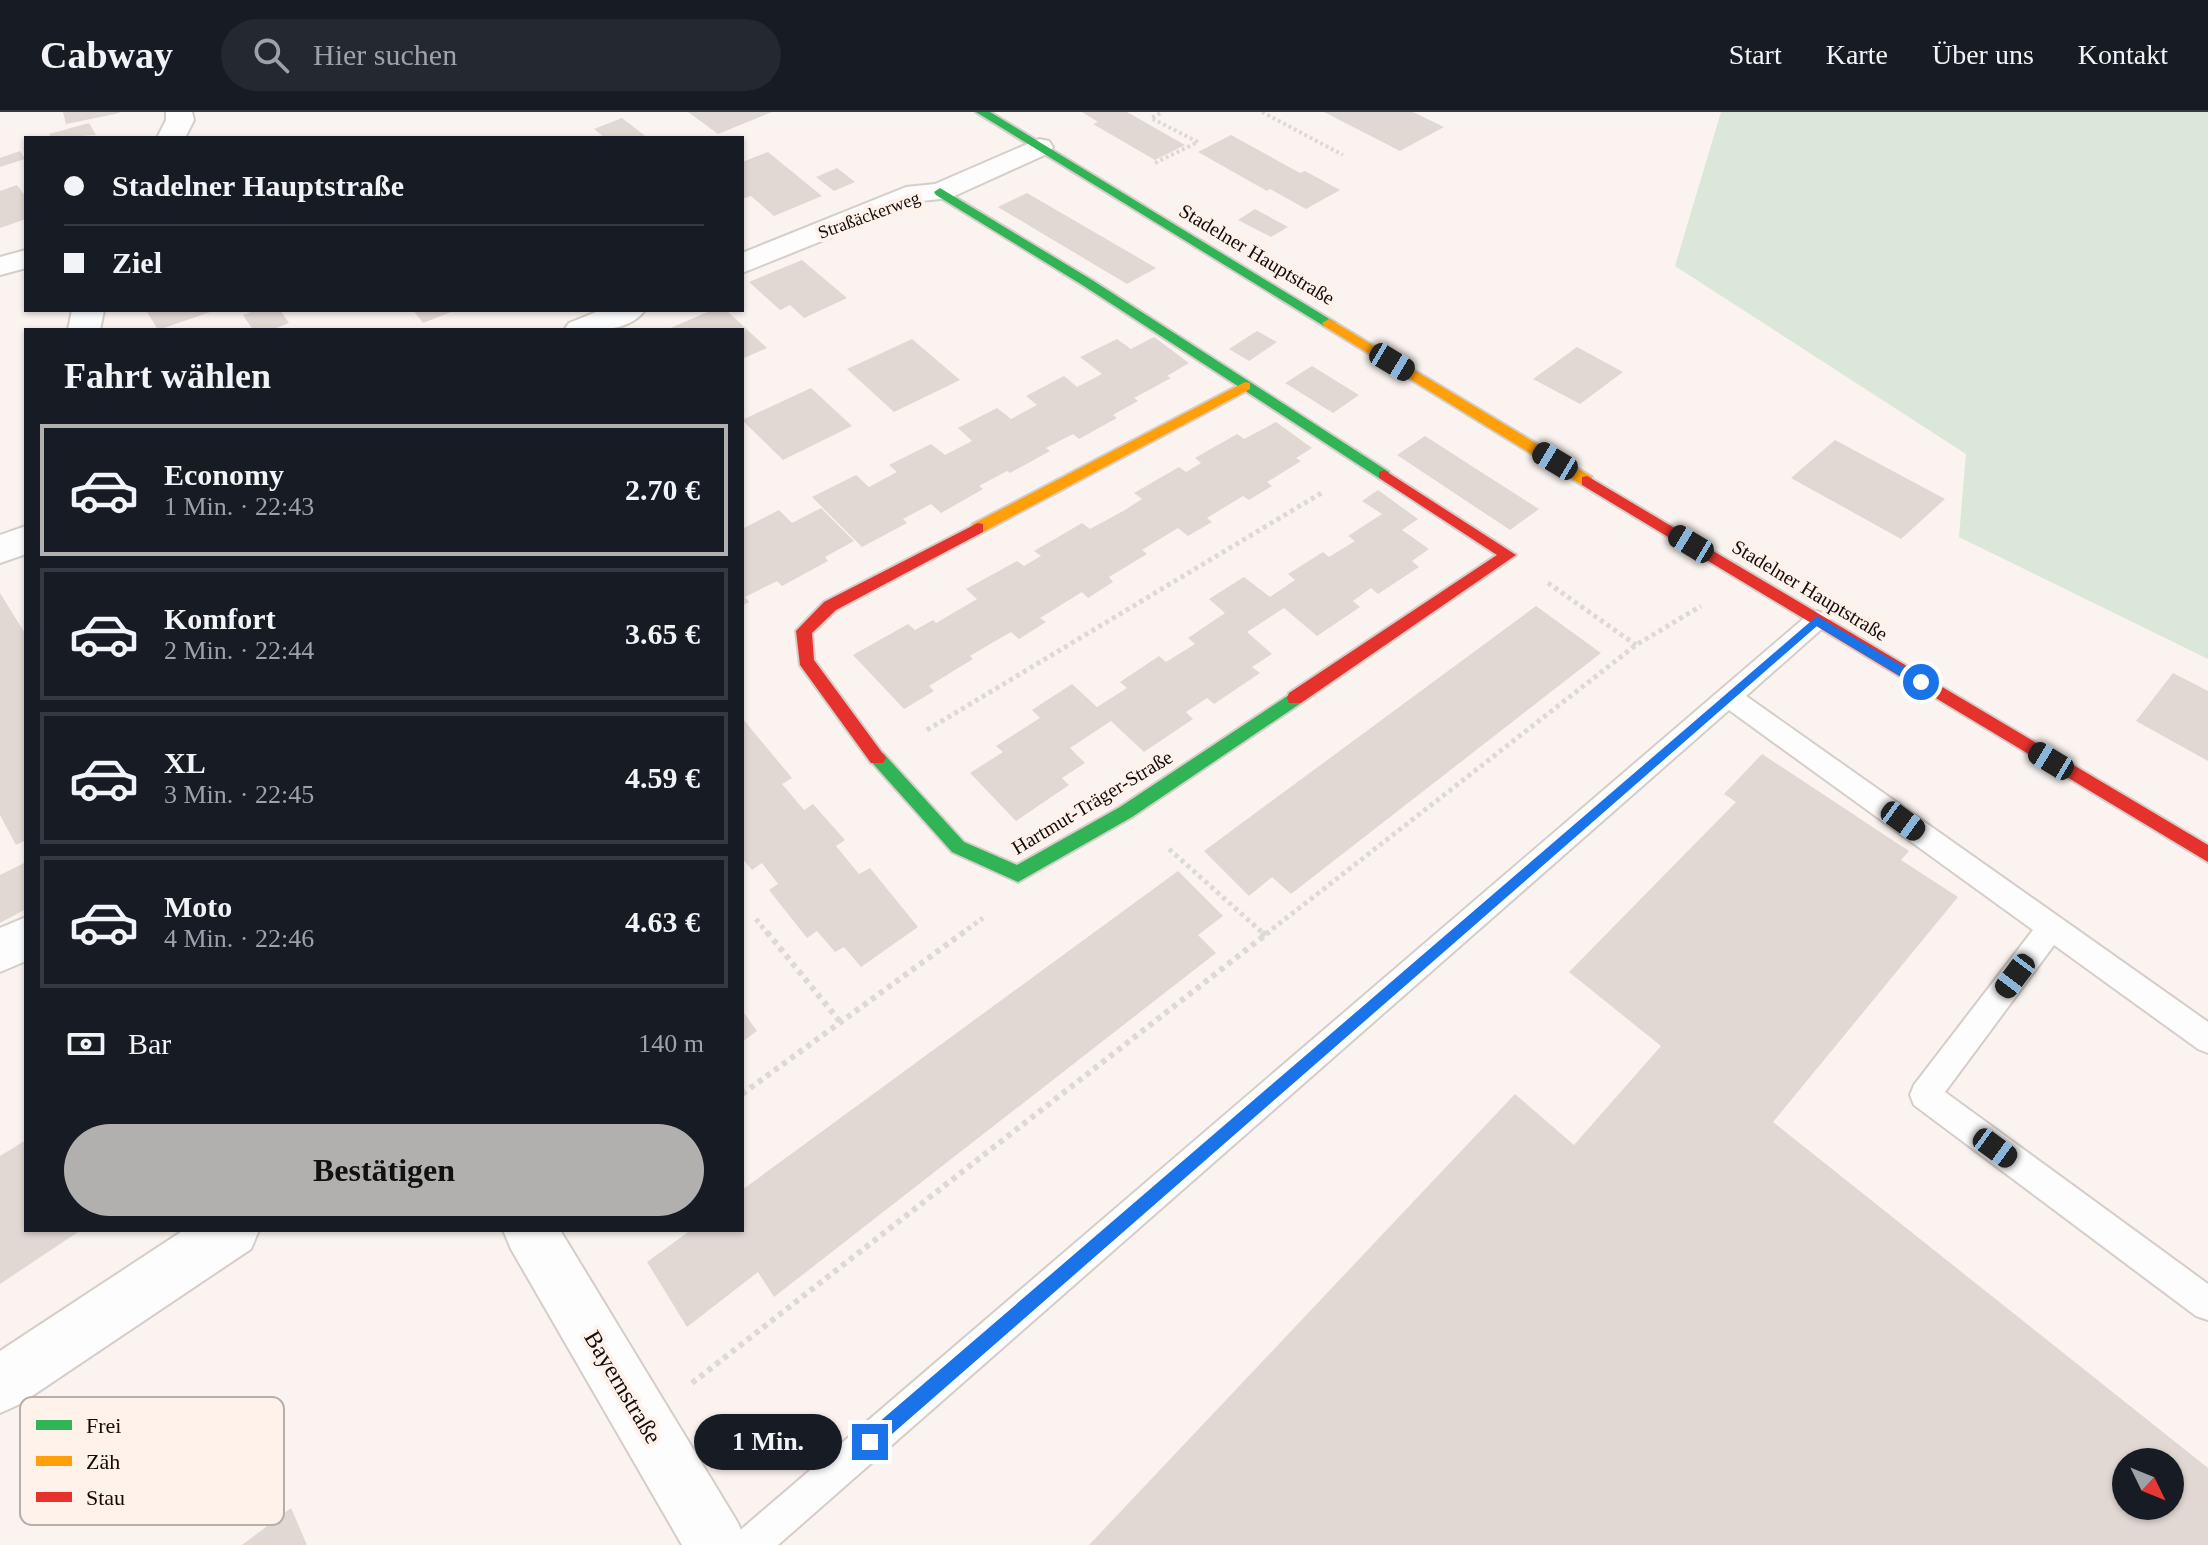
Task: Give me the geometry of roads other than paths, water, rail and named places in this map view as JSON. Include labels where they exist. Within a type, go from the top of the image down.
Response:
[{"type":"street","points":[[172,136],[180,120],[179,112]]},
{"type":"street","name":"Stadelner Hauptstraße","points":[[982,112],[1745,577],[2208,854]]},
{"type":"street","name":"Straßäckerweg","points":[[744,263],[916,193],[940,192],[1039,147]]},
{"type":"street","points":[[940,192],[1245,386]]},
{"type":"street","points":[[0,266],[24,260]]},
{"type":"street","points":[[585,328],[624,312]]},
{"type":"street","name":"Hartmut-Träger-Straße","points":[[1245,386],[1508,555],[1126,812],[1018,874],[958,847],[878,759],[806,661],[804,631],[830,606],[1245,386]]},
{"type":"street","points":[[0,550],[24,540]]},
{"type":"street","points":[[0,951],[24,939]]},
{"type":"street","points":[[0,1384],[229,1232]]},
{"type":"street","name":"Bayernstraße","points":[[531,1232],[716,1545]]},
{"type":"lane","points":[[751,1545],[1817,620]]},
{"type":"lane","points":[[1729,697],[2208,1039]]},
{"type":"lane","points":[[2051,928],[1925,1095],[2208,1304]]}]
